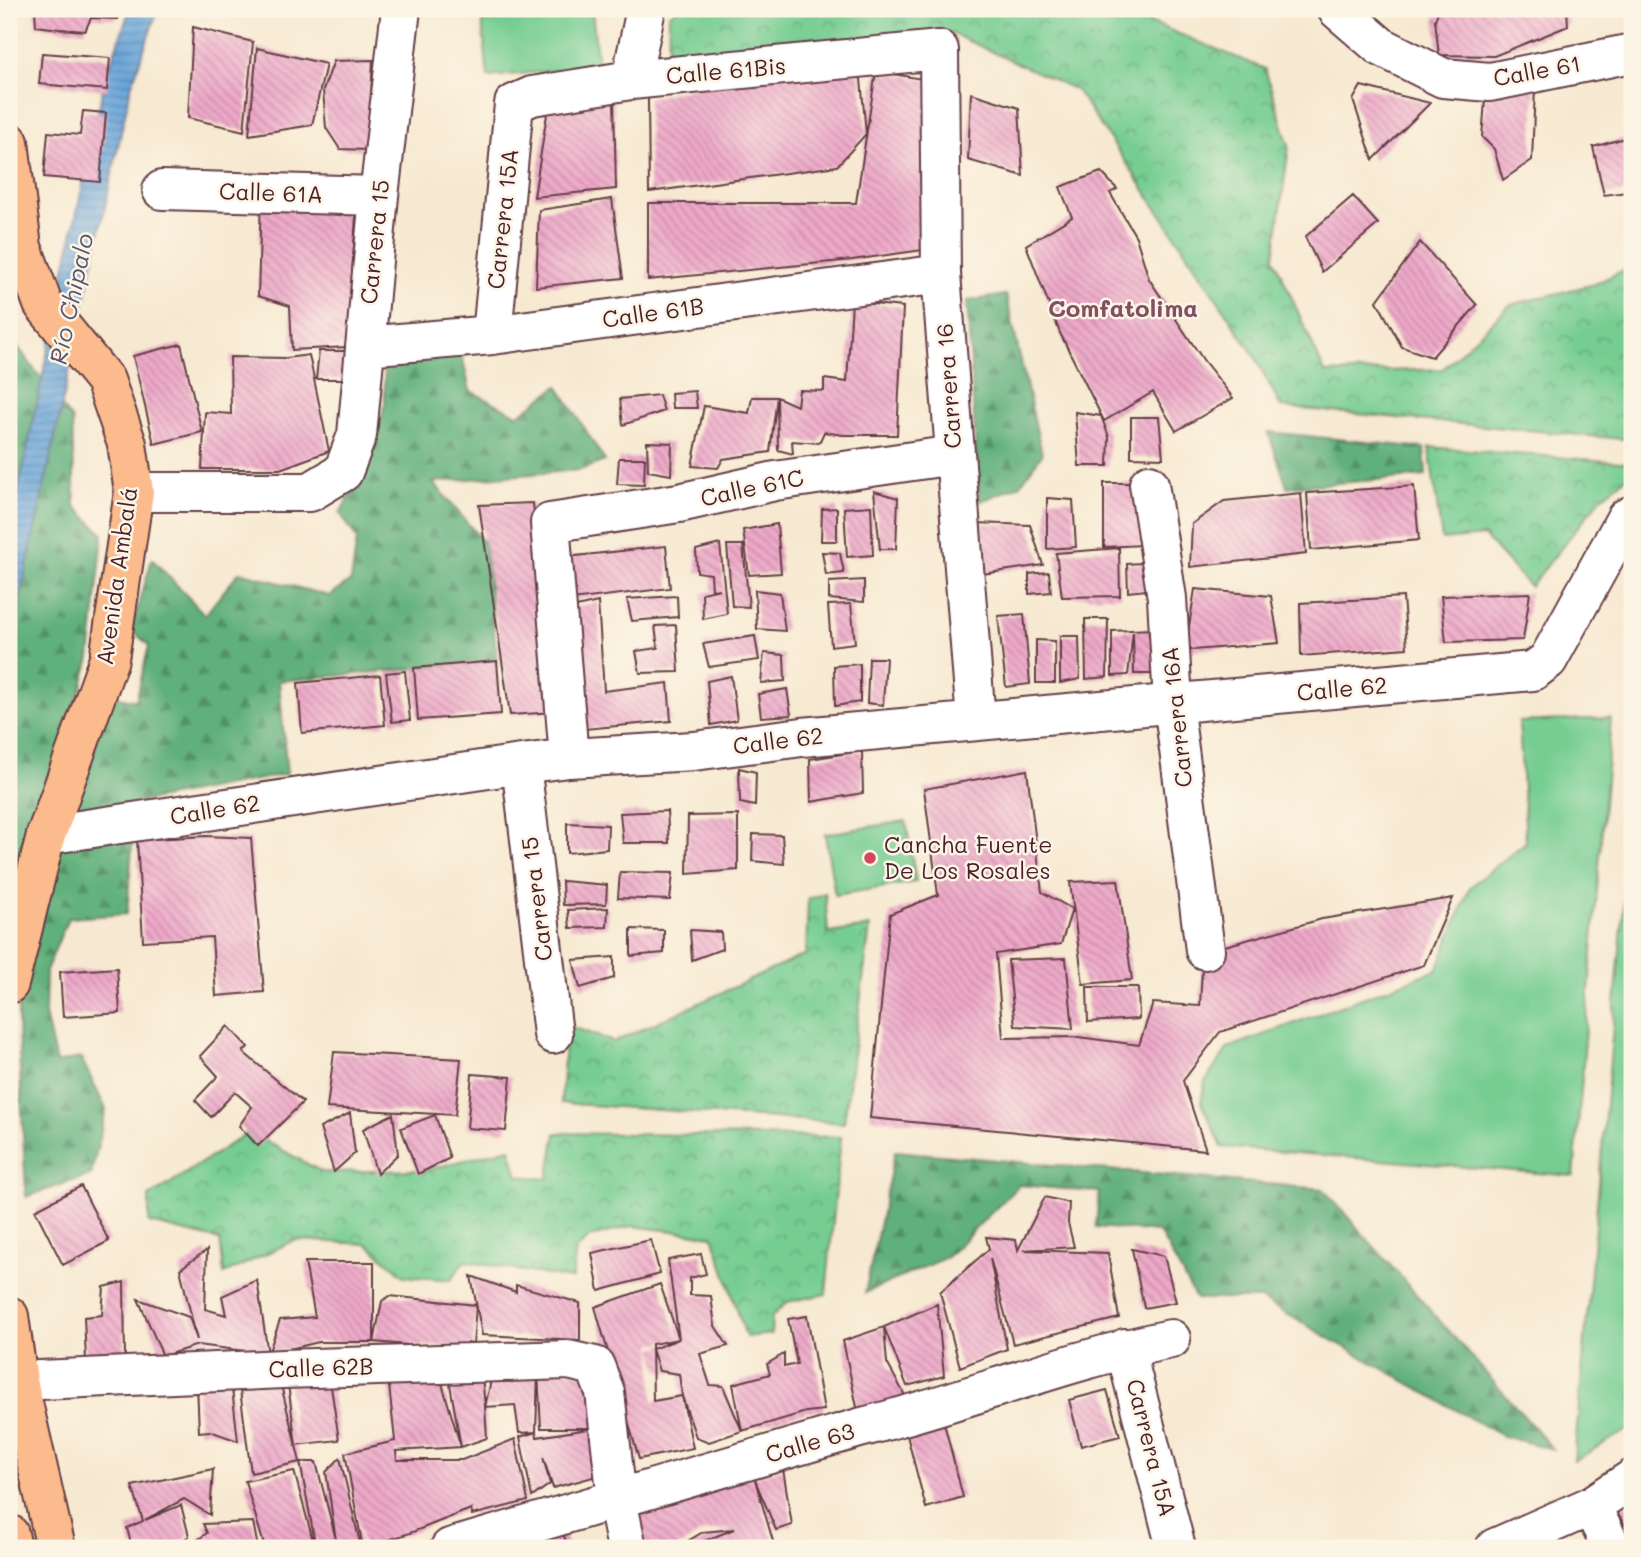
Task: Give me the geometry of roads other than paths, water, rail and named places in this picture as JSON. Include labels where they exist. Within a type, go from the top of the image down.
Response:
[{"type":"main road","name":"Avenida Ambalá","points":[[9,142],[22,247],[43,304],[105,380],[127,444],[134,492],[108,659],[46,835],[9,984]]},
{"type":"main road","points":[[9,1316],[19,1381],[56,1548]]},
{"type":"main road","points":[[9,1534],[12,1548]]},
{"type":"street","name":"Carrera 15","points":[[134,492],[310,492],[343,472],[357,435],[379,196],[401,9]]},
{"type":"street","points":[[631,80],[646,9]]},
{"type":"street","name":"Calle 61","points":[[1337,9],[1380,46],[1443,78],[1490,82],[1632,53]]},
{"type":"street","name":"Calle 61Bis","points":[[514,104],[532,96],[631,80],[940,50]]},
{"type":"street","name":"Carrera 16","points":[[940,50],[941,274],[976,721]]},
{"type":"street","name":"Carrera 15A","points":[[492,335],[514,104]]},
{"type":"street","name":"Calle 61A","points":[[162,190],[379,196]]},
{"type":"street","name":"Calle 61B","points":[[365,346],[492,335],[941,274]]},
{"type":"street","name":"Calle 61C","points":[[569,758],[550,523],[679,503],[775,481],[954,455]]},
{"type":"street","name":"Carrera 16A","points":[[1149,484],[1167,598],[1173,703],[1205,950]]},
{"type":"street","name":"Calle 62","points":[[46,835],[569,758],[694,751],[802,737],[1534,671],[1548,660],[1629,517]]},
{"type":"street","name":"Carrera 15","points":[[521,764],[553,1034]]},
{"type":"street","name":"Calle 63","points":[[450,1548],[909,1416],[1125,1348],[1171,1339]]},
{"type":"street","name":"Carrera 15A","points":[[1125,1348],[1176,1548]]},
{"type":"street","name":"Calle 62B","points":[[19,1381],[568,1360],[595,1366],[606,1392],[617,1500]]},
{"type":"street","points":[[1495,1548],[1591,1506],[1632,1479]]},
{"type":"street","points":[[617,1500],[627,1548]]},
{"type":"street","points":[[1591,1506],[1612,1548]]},
{"type":"water","name":"Río Chipalo","points":[[130,9],[158,9],[131,87],[15,621],[9,635],[9,535],[105,79]]},
{"type":"place","name":"Cancha Fuente De Los Rosales","points":[[870,858]]},
{"type":"district","name":"Comfatolima","points":[[1123,309]]}]
